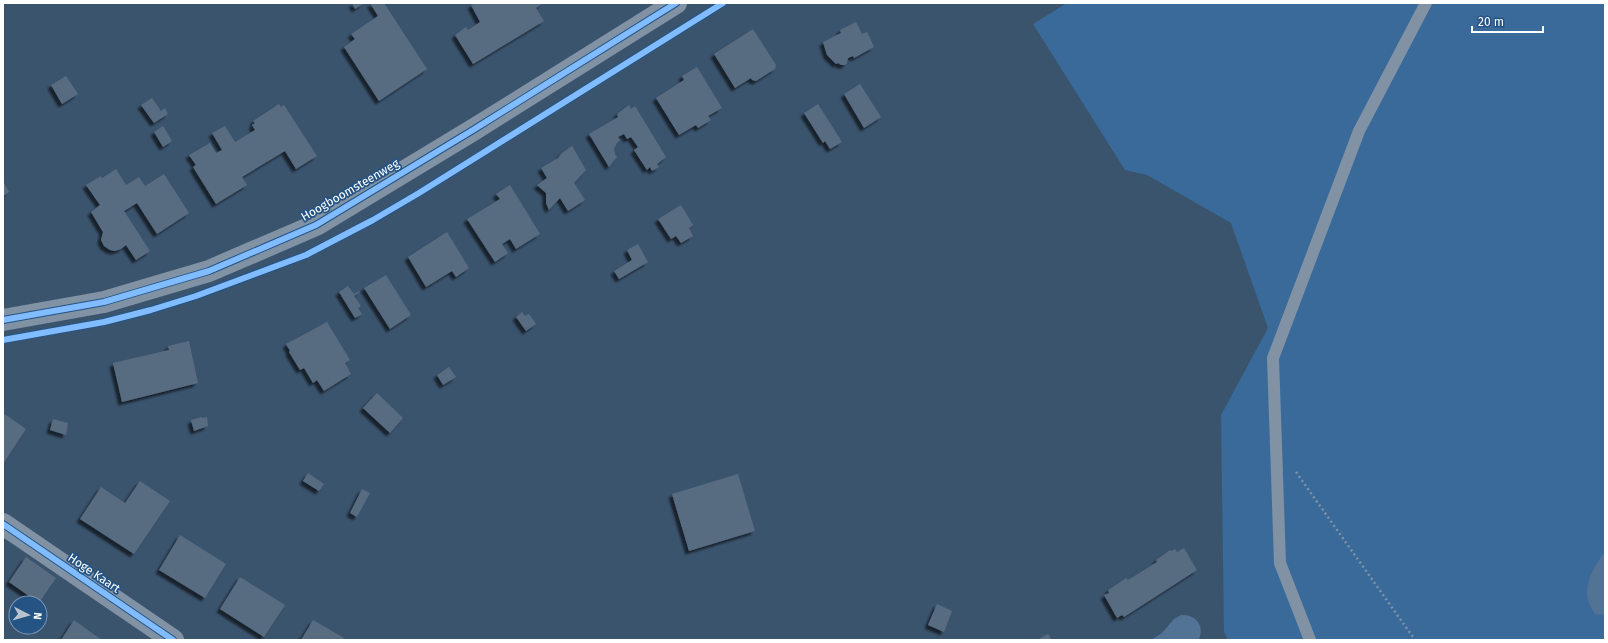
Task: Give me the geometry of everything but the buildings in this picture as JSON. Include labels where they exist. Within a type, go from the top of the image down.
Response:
[{"type":"street","name":"Hoogboomsteenweg","points":[[3,320],[104,302],[209,271],[316,225],[466,134],[676,3]]},
{"type":"street","name":"Hoge Kaart","points":[[3,524],[173,640]]},
{"type":"lane","points":[[1310,640],[1280,563],[1273,358],[1360,131],[1426,3]]},
{"type":"path","points":[[1276,444],[1415,640]]},
{"type":"shaded area","points":[[1067,3],[1605,3],[1605,640],[1228,640],[1224,632],[1221,415],[1268,328],[1231,223],[1147,175],[1125,170],[1033,24]]},
{"type":"shaded area","points":[[1605,551],[1605,615],[1595,614],[1590,606],[1587,589],[1592,573]]},
{"type":"shaded area","points":[[1181,615],[1191,616],[1198,621],[1201,629],[1199,639],[1151,640],[1162,633],[1174,619]]},
{"type":"cycle path","points":[[3,320],[104,302],[209,271],[316,225],[473,130],[676,3]]},
{"type":"cycle path","points":[[3,340],[104,322],[151,310],[196,296],[306,255],[373,220],[419,193],[723,3]]},
{"type":"cycle path","points":[[3,524],[173,640]]}]
